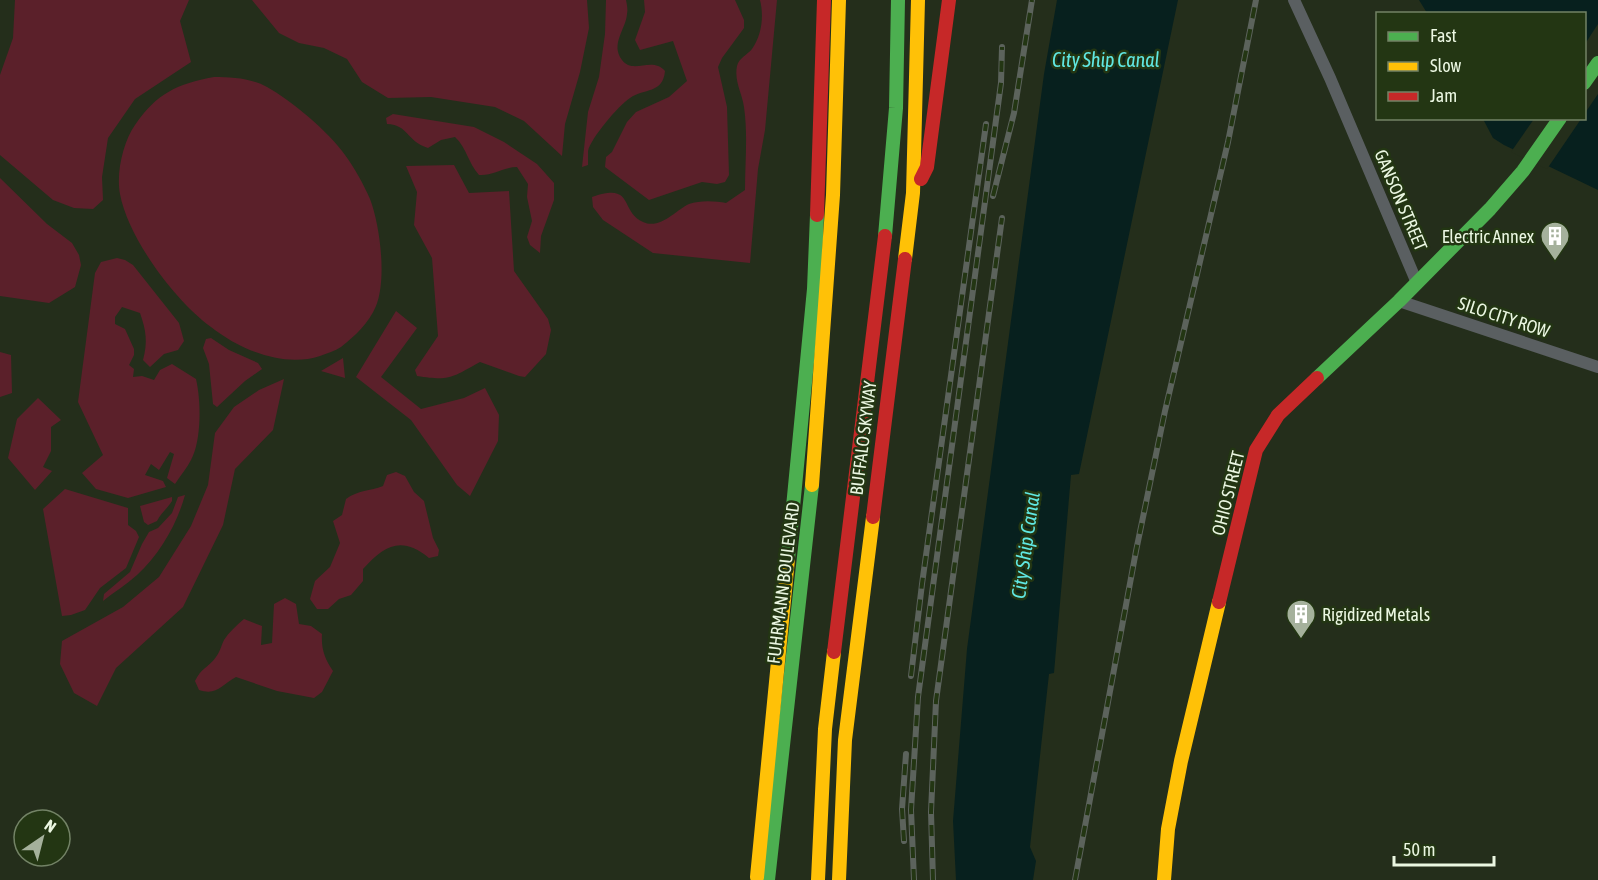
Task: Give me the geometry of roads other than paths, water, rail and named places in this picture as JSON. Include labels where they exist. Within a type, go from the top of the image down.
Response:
[{"type":"main road","name":"FUHRMANN BOULEVARD","points":[[768,880],[813,478],[820,289],[824,0]]},
{"type":"main road","name":"FUHRMANN BOULEVARD","points":[[757,880],[820,289],[833,195],[838,0]]},
{"type":"main road","points":[[886,0],[896,108]]},
{"type":"main road","name":"BUFFALO SKYWAY","points":[[818,880],[825,729],[884,246],[896,108],[898,0]]},
{"type":"main road","name":"BUFFALO SKYWAY","points":[[839,880],[845,740],[891,354],[913,193],[918,0]]},
{"type":"main road","points":[[913,193],[927,167],[949,0]]},
{"type":"main road","points":[[1586,80],[1598,63]]},
{"type":"main road","name":"OHIO STREET","points":[[1164,880],[1168,829],[1181,761],[1256,450],[1278,415],[1399,301],[1490,209],[1524,171],[1559,120]]},
{"type":"street","name":"GANSON STREET","points":[[1294,0],[1330,78],[1417,282]]},
{"type":"street","name":"SILO CITY ROW","points":[[1399,301],[1598,367]]},
{"type":"water","name":"City Ship Canal","points":[[1057,0],[1178,0],[1079,474],[1071,475],[1054,673],[1049,674],[1030,847],[1036,861],[1033,880],[956,880],[953,821],[967,649],[1044,74]]},
{"type":"water","points":[[1419,0],[1598,0],[1598,190],[1504,145],[1493,138],[1484,120],[1586,120],[1586,12],[1426,12]]},
{"type":"railway","points":[[993,196],[1014,113],[1032,0]]},
{"type":"railway","points":[[1075,880],[1136,551],[1165,411],[1228,142],[1256,0]]},
{"type":"railway","points":[[914,880],[911,810],[918,697],[1001,83],[1002,47]]},
{"type":"railway","points":[[911,676],[986,124]]},
{"type":"railway","points":[[933,880],[931,812],[936,701],[1002,218]]},
{"type":"railway","points":[[904,841],[902,809],[906,754]]},
{"type":"place","name":"Electric Annex","points":[[1555,262]]},
{"type":"place","name":"Rigidized Metals","points":[[1301,640]]}]
